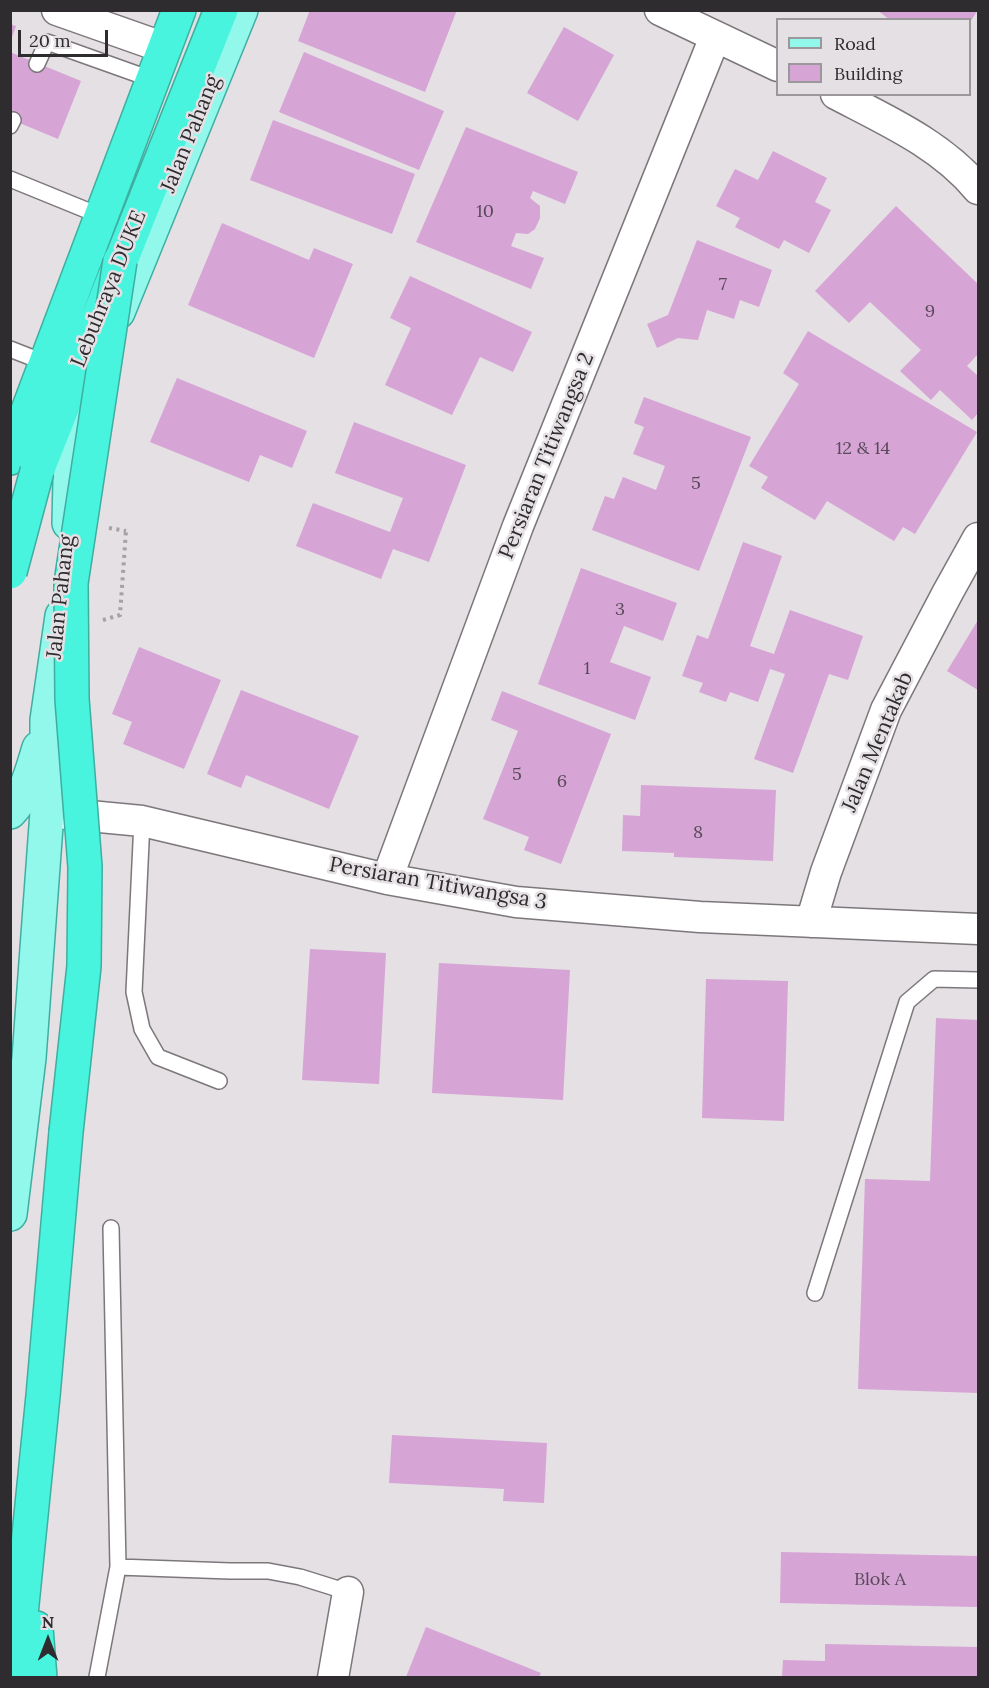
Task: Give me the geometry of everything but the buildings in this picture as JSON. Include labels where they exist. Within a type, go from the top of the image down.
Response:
[{"type":"highway","name":"Lebuhraya DUKE","points":[[10,458],[177,10]]},
{"type":"highway","name":"Lebuhraya DUKE","points":[[10,572],[37,471],[221,10]]},
{"type":"highway","points":[[16,1677],[66,1132],[84,966],[85,867],[72,699],[71,583],[120,261]]},
{"type":"highway","points":[[28,1552],[40,1677]]},
{"type":"main road","points":[[10,425],[24,354],[96,214],[148,78],[177,10]]},
{"type":"main road","name":"Jalan Pahang","points":[[10,1214],[28,1058],[47,812],[46,720],[67,563],[70,479],[77,424],[118,312],[242,10]]},
{"type":"main road","points":[[10,812],[17,805],[30,778],[46,720]]},
{"type":"street","points":[[57,10],[162,47]]},
{"type":"street","points":[[660,10],[776,66]]},
{"type":"street","name":"Persiaran Titiwangsa 2","points":[[387,879],[518,526],[715,37]]},
{"type":"street","points":[[840,96],[921,140],[963,171],[978,189]]},
{"type":"street","name":"Jalan Mentakab","points":[[811,922],[826,872],[886,710],[978,538]]},
{"type":"street","name":"Persiaran Titiwangsa 3","points":[[47,812],[142,821],[387,879],[516,902],[700,917],[978,928]]},
{"type":"street","points":[[333,1677],[348,1592]]},
{"type":"lane","points":[[37,64],[47,42],[148,78]]},
{"type":"lane","points":[[10,179],[96,214]]},
{"type":"lane","points":[[142,821],[134,992],[142,1029],[158,1057],[219,1081]]},
{"type":"lane","points":[[815,1293],[907,1002],[934,980],[978,980]]},
{"type":"lane","points":[[97,1677],[118,1567],[111,1228]]},
{"type":"lane","points":[[118,1567],[268,1571],[300,1577],[348,1592]]},
{"type":"path","points":[[59,633],[120,615],[126,531]]}]
